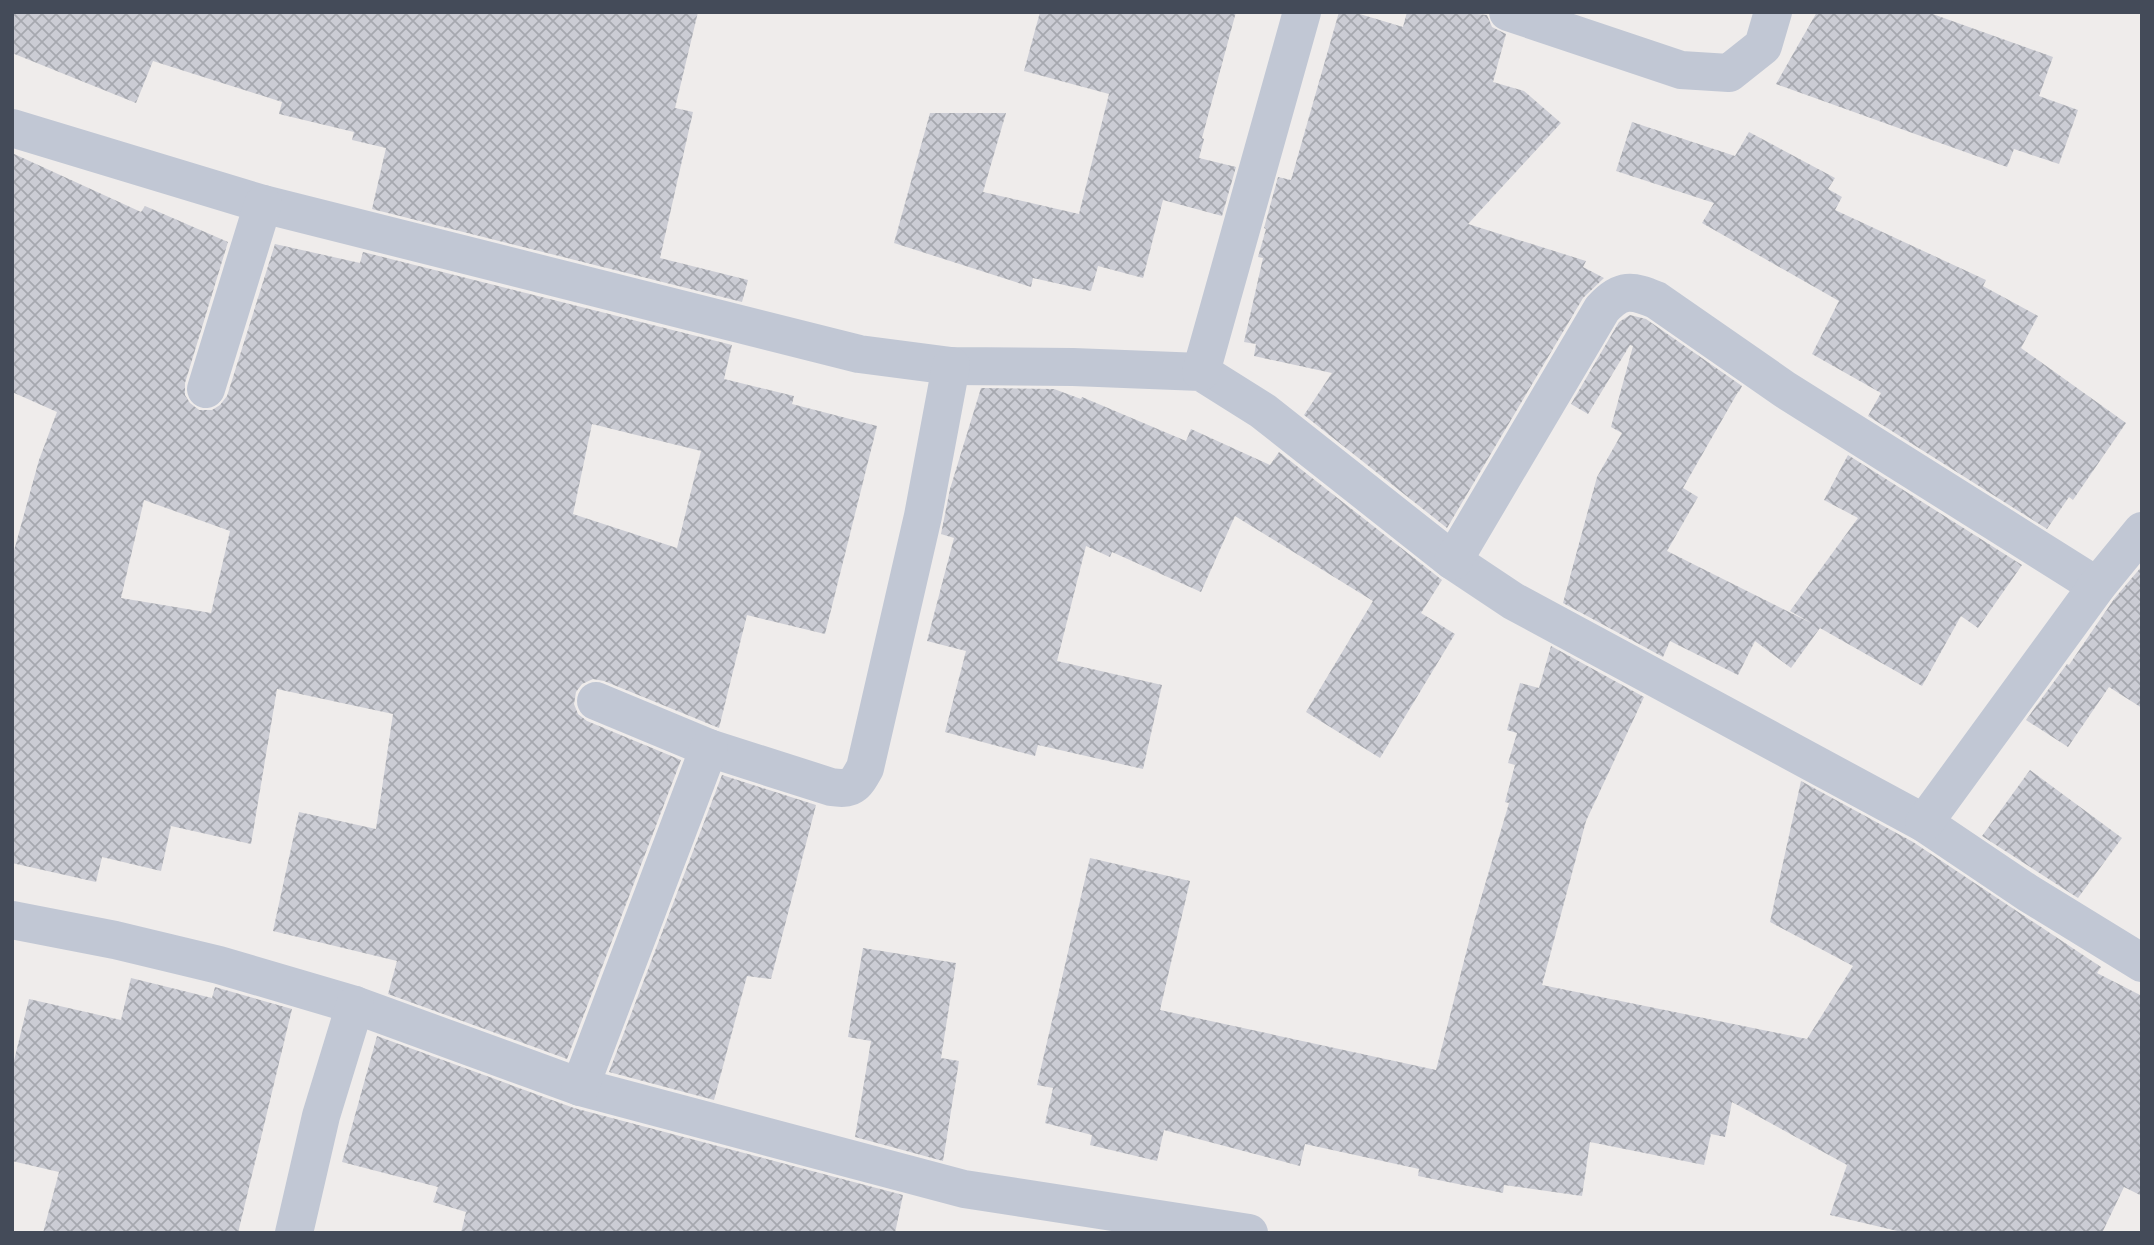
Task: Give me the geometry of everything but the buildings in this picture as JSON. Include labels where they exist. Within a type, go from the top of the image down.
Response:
[{"type":"street","points":[[1200,372],[1302,12]]},
{"type":"street","points":[[1508,12],[1681,70],[1730,73],[1763,46],[1773,12]]},
{"type":"street","points":[[12,128],[263,204],[859,354],[951,366],[1200,372],[1263,411],[1453,561],[1513,601],[1924,823],[2142,963]]},
{"type":"street","points":[[206,389],[263,204]]},
{"type":"street","points":[[1453,561],[1602,309],[1612,298],[1624,292],[1638,292],[1656,300],[1784,389],[2097,586]]},
{"type":"street","points":[[596,701],[709,748],[831,787],[846,789],[857,783],[865,768],[923,516],[951,366]]},
{"type":"street","points":[[1924,823],[2097,586],[2142,531]]},
{"type":"street","points":[[580,1087],[709,748]]},
{"type":"street","points":[[12,920],[115,940],[219,965],[355,1006],[580,1087],[964,1189],[1249,1233]]},
{"type":"street","points":[[295,1233],[321,1116],[355,1006]]}]
